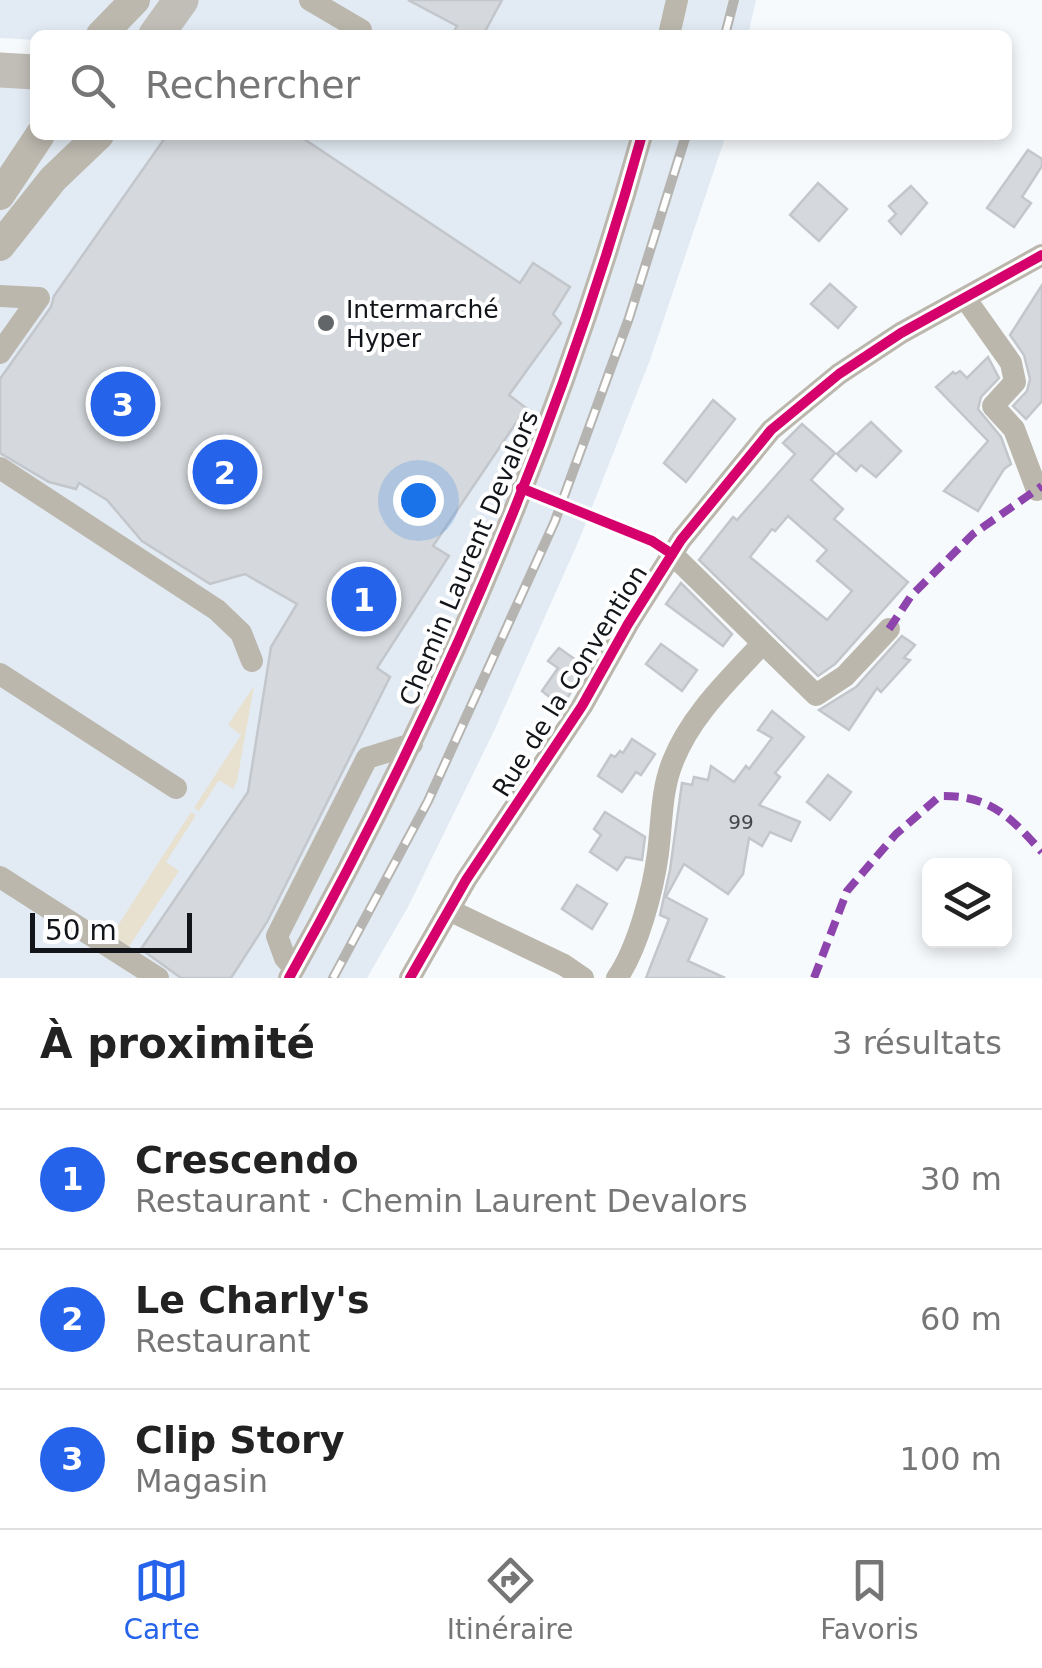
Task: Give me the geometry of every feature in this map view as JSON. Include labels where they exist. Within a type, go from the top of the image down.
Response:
[{"type":"highway","points":[[160,30],[181,0]]},
{"type":"main road","points":[[107,30],[135,0]]},
{"type":"main road","points":[[177,30],[193,0]]},
{"type":"main road","points":[[0,195],[37,140]]},
{"type":"main road","points":[[0,246],[53,179],[94,140]]},
{"type":"street","points":[[670,30],[678,0]]},
{"type":"street","points":[[314,1],[361,30]]},
{"type":"street","name":"Chemin Laurent Devalors","points":[[291,973],[412,744],[463,636],[568,372],[640,140]]},
{"type":"street","name":"Rue de la Convention","points":[[410,978],[466,880],[582,706],[672,554],[771,430],[839,374],[901,333],[1042,255]]},
{"type":"street","points":[[0,296],[39,298],[0,352]]},
{"type":"street","points":[[964,298],[1011,363],[1015,382],[993,406],[1014,429],[1038,490]]},
{"type":"street","points":[[0,468],[216,610],[241,633],[252,662]]},
{"type":"street","points":[[672,554],[816,694],[845,676],[889,628]]},
{"type":"street","points":[[617,978],[638,931],[658,856],[662,804],[672,762],[695,719],[762,644]]},
{"type":"street","points":[[0,674],[176,788]]},
{"type":"street","points":[[291,973],[276,936],[368,758],[412,744]]},
{"type":"street","points":[[0,877],[158,978]]},
{"type":"street","points":[[449,910],[583,978]]},
{"type":"shaded area","points":[[0,0],[756,0],[749,30],[30,30],[30,40],[0,38]]},
{"type":"shaded area","points":[[30,60],[30,140],[724,140],[650,360],[579,540],[494,731],[408,907],[367,978],[0,978],[0,87]]},
{"type":"shaded area","points":[[254,686],[237,781],[233,789],[219,780],[199,811],[194,808],[241,735],[228,725]]},
{"type":"shaded area","points":[[191,812],[196,815],[166,862],[179,871],[128,948],[98,928],[98,924],[113,933]]},
{"type":"building","points":[[408,0],[502,0],[486,30],[455,30],[457,26]]},
{"type":"building","points":[[163,140],[306,140],[520,283],[533,263],[570,287],[553,314],[561,323],[509,395],[526,408],[433,546],[449,556],[377,668],[390,677],[267,922],[231,978],[181,978],[141,949],[248,792],[271,647],[297,604],[245,574],[210,584],[142,541],[107,500],[79,483],[76,489],[49,482],[0,453],[0,379],[51,307],[54,296]]},
{"type":"building","points":[[1028,150],[1042,159],[1042,166],[1022,197],[1031,203],[1014,227],[987,208]]},
{"type":"building","points":[[818,183],[847,209],[819,241],[790,215]]},
{"type":"building","points":[[911,186],[927,203],[901,234],[889,221],[896,214],[889,206]]},
{"type":"building","points":[[830,284],[856,307],[838,328],[811,304]]},
{"type":"building","points":[[1042,285],[1042,401],[1026,419],[1013,406],[1027,391],[1030,379],[1024,355],[1010,335]]},
{"type":"building","points":[[988,357],[999,378],[981,397],[978,409],[1001,437],[1011,464],[978,511],[944,491],[988,441],[936,387],[953,372],[960,371],[967,378]]},
{"type":"building","points":[[713,400],[735,419],[686,482],[664,463]]},
{"type":"building","points":[[871,422],[901,451],[876,477],[861,465],[856,471],[837,454]]},
{"type":"building","points":[[802,424],[835,453],[811,480],[843,509],[834,519],[908,582],[835,664],[818,676],[699,560],[733,517],[737,520],[795,454],[783,443]],"holes":[[[788,516],[827,550],[817,561],[852,591],[827,620],[750,557]]]},
{"type":"building","points":[[681,583],[732,634],[723,646],[666,604]]},
{"type":"building","points":[[902,636],[915,645],[904,658],[910,660],[881,692],[877,688],[849,730],[819,710],[856,687]]},
{"type":"building","points":[[661,644],[697,670],[682,691],[646,664]]},
{"type":"building","points":[[559,648],[586,667],[562,707],[542,691],[558,668],[548,661]]},
{"type":"building","points":[[772,711],[804,737],[775,773],[780,777],[759,805],[800,822],[791,841],[770,832],[762,846],[749,838],[743,874],[728,894],[684,864],[666,897],[707,919],[688,961],[725,978],[646,978],[669,919],[660,915],[682,783],[692,785],[694,777],[708,780],[711,766],[734,782],[772,738],[758,730]]},
{"type":"building","points":[[632,739],[655,754],[641,775],[636,772],[622,792],[598,776],[611,755],[623,753]]},
{"type":"building","points":[[828,775],[851,792],[830,820],[807,802]]},
{"type":"building","points":[[605,812],[645,837],[642,860],[626,857],[617,870],[590,852],[601,835],[594,829]]},
{"type":"building","points":[[577,885],[607,904],[592,929],[562,909]]},
{"type":"railway","points":[[726,30],[734,0]]},
{"type":"railway","points":[[333,978],[428,801],[555,521],[629,318],[684,140]]},
{"type":"marked path","points":[[889,629],[911,596],[973,534],[1042,486]]},
{"type":"marked path","points":[[814,978],[847,891],[896,834],[940,796],[986,804],[1020,828],[1042,852]]},
{"type":"cycle path","points":[[289,978],[395,775],[491,567],[573,354],[640,140]]},
{"type":"cycle path","points":[[410,978],[466,880],[582,706],[681,540],[771,430],[839,374],[901,333],[1042,255]]},
{"type":"cycle path","points":[[521,488],[652,541],[672,554]]},
{"type":"place","name":"Intermarché Hyper","points":[[326,323]]},
{"type":"place","name":"Clip Story","points":[[123,404]]},
{"type":"place","name":"Le Charly's","points":[[225,472]]},
{"type":"place","name":"Crescendo","points":[[364,599]]}]
